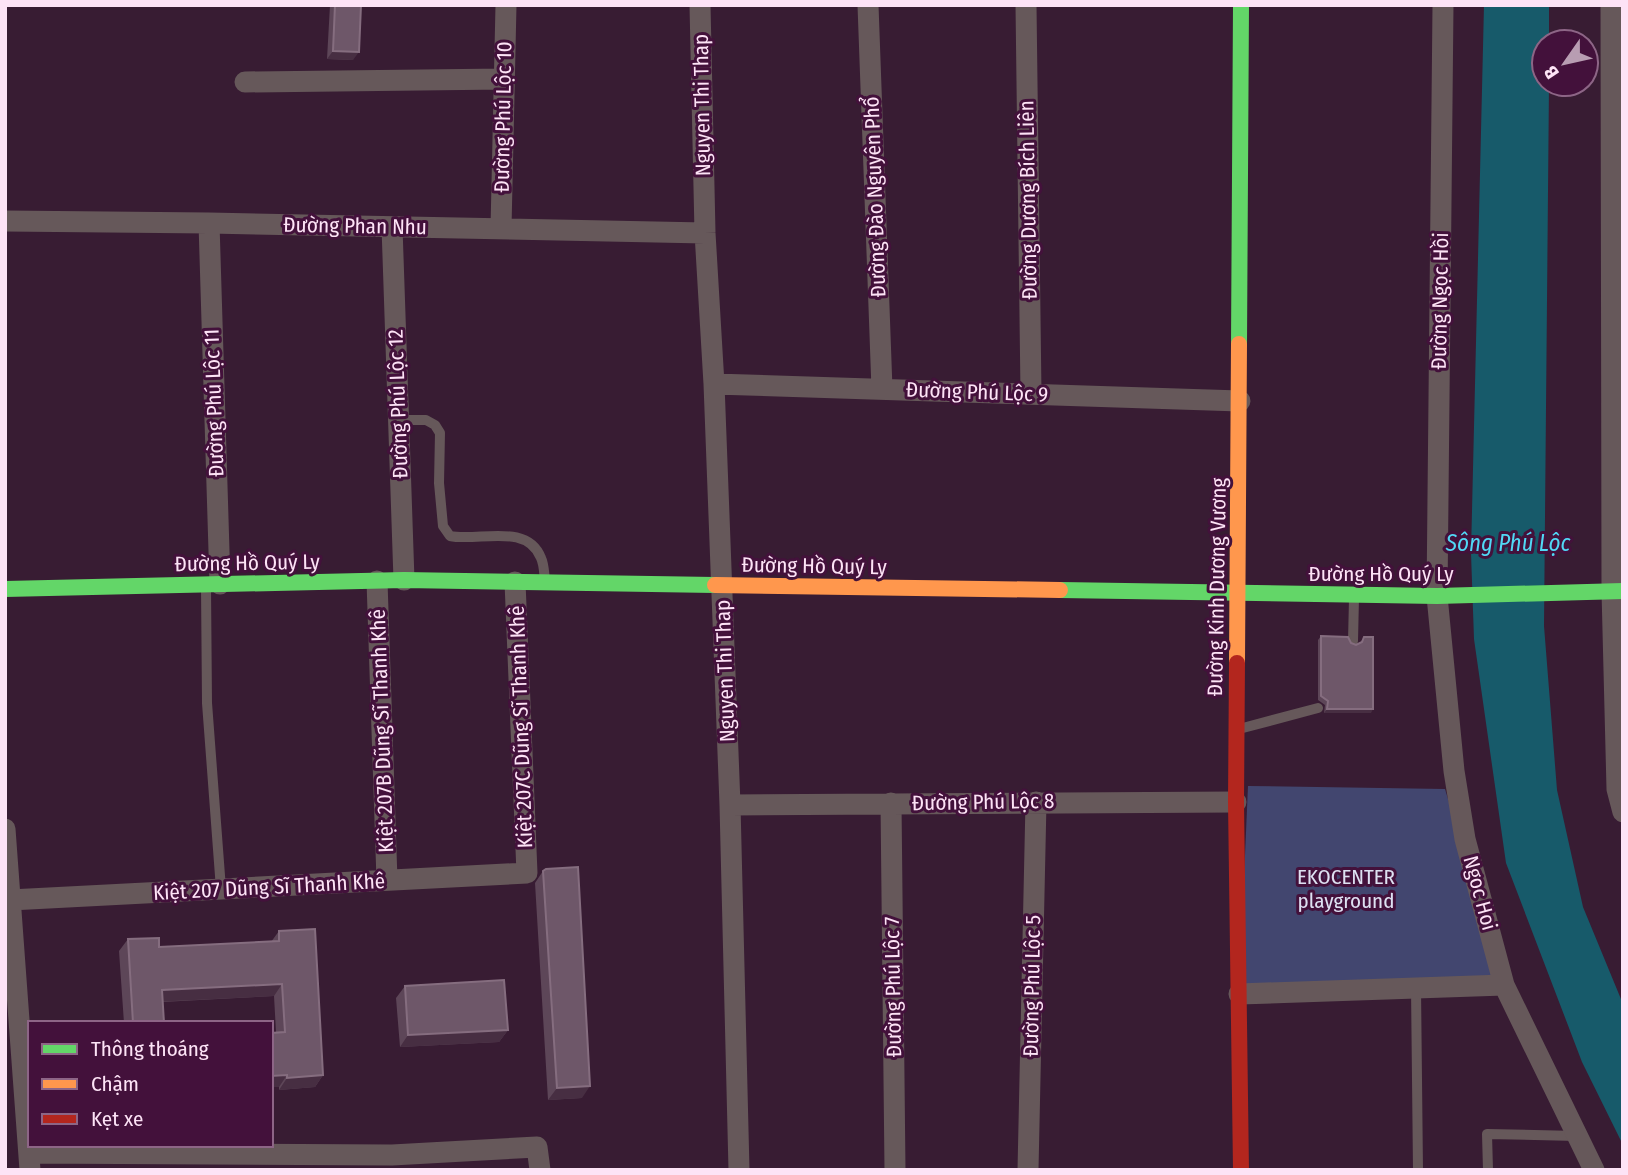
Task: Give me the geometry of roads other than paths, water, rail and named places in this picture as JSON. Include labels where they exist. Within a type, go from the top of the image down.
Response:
[{"type":"street","name":"Đường Phú Lộc 10","points":[[501,228],[506,5]]},
{"type":"street","name":"Nguyen Thi Thap","points":[[700,5],[705,233],[714,384],[730,805],[739,1170]]},
{"type":"street","name":"Đường Đào Nguyên Phổ","points":[[868,5],[881,389]]},
{"type":"street","name":"Đường Dương Bích Liên","points":[[1026,5],[1031,394]]},
{"type":"street","name":"Đường Kinh Dương Vương","points":[[1241,5],[1236,802],[1241,1170]]},
{"type":"street","name":"Đường Ngọc Hồi","points":[[1437,596],[1444,5]]},
{"type":"street","points":[[1611,5],[1617,591],[1620,789],[1623,812]]},
{"type":"street","points":[[245,82],[504,79]]},
{"type":"street","name":"Đường Phan Nhu","points":[[5,221],[705,233]]},
{"type":"street","name":"Đường Phú Lộc 11","points":[[209,223],[213,584]]},
{"type":"street","name":"Đường Phú Lộc 12","points":[[392,227],[404,580]]},
{"type":"street","name":"Đường Phú Lộc 9","points":[[714,384],[1240,401]]},
{"type":"street","name":"Đường Hồ Quý Ly","points":[[5,590],[404,580],[1437,596],[1617,591]]},
{"type":"street","name":"Kiệt 207B Dũng Sĩ Thanh Khê","points":[[377,581],[387,880]]},
{"type":"street","name":"Kiệt 207C Dũng Sĩ Thanh Khê","points":[[515,582],[527,873]]},
{"type":"street","name":"Ngoc Hoi","points":[[1437,596],[1446,703],[1465,839],[1504,985],[1594,1170]]},
{"type":"street","name":"Đường Phú Lộc 5","points":[[1027,1170],[1036,802]]},
{"type":"street","name":"Đường Phú Lộc 8","points":[[730,805],[1236,802]]},
{"type":"street","name":"Đường Phú Lộc 7","points":[[891,803],[895,1170]]},
{"type":"street","points":[[5,829],[28,1135]]},
{"type":"street","name":"Kiệt 207 Dũng Sĩ Thanh Khê","points":[[10,900],[527,873]]},
{"type":"street","points":[[1239,994],[1504,985]]},
{"type":"street","points":[[30,1161],[392,1162],[537,1147],[540,1170]]},
{"type":"lane","points":[[398,420],[426,420],[435,425],[440,433],[439,483],[443,526],[450,536],[520,537],[535,549],[541,558],[545,583]]},
{"type":"lane","points":[[213,584],[207,703],[221,889]]},
{"type":"lane","points":[[1353,641],[1354,595]]},
{"type":"lane","points":[[1237,729],[1318,708]]},
{"type":"lane","points":[[1416,988],[1418,1170]]},
{"type":"lane","points":[[1488,1170],[1487,1134],[1577,1136]]},
{"type":"water","name":"Sông Phú Lộc","points":[[1484,5],[1549,5],[1549,28],[1530,28],[1530,98],[1549,98],[1544,626],[1557,790],[1583,907],[1623,1004],[1623,1145],[1582,1062],[1506,863],[1474,639],[1471,553]]},
{"type":"park label","name":"EKOCENTER playground","points":[[1346,889]]}]
